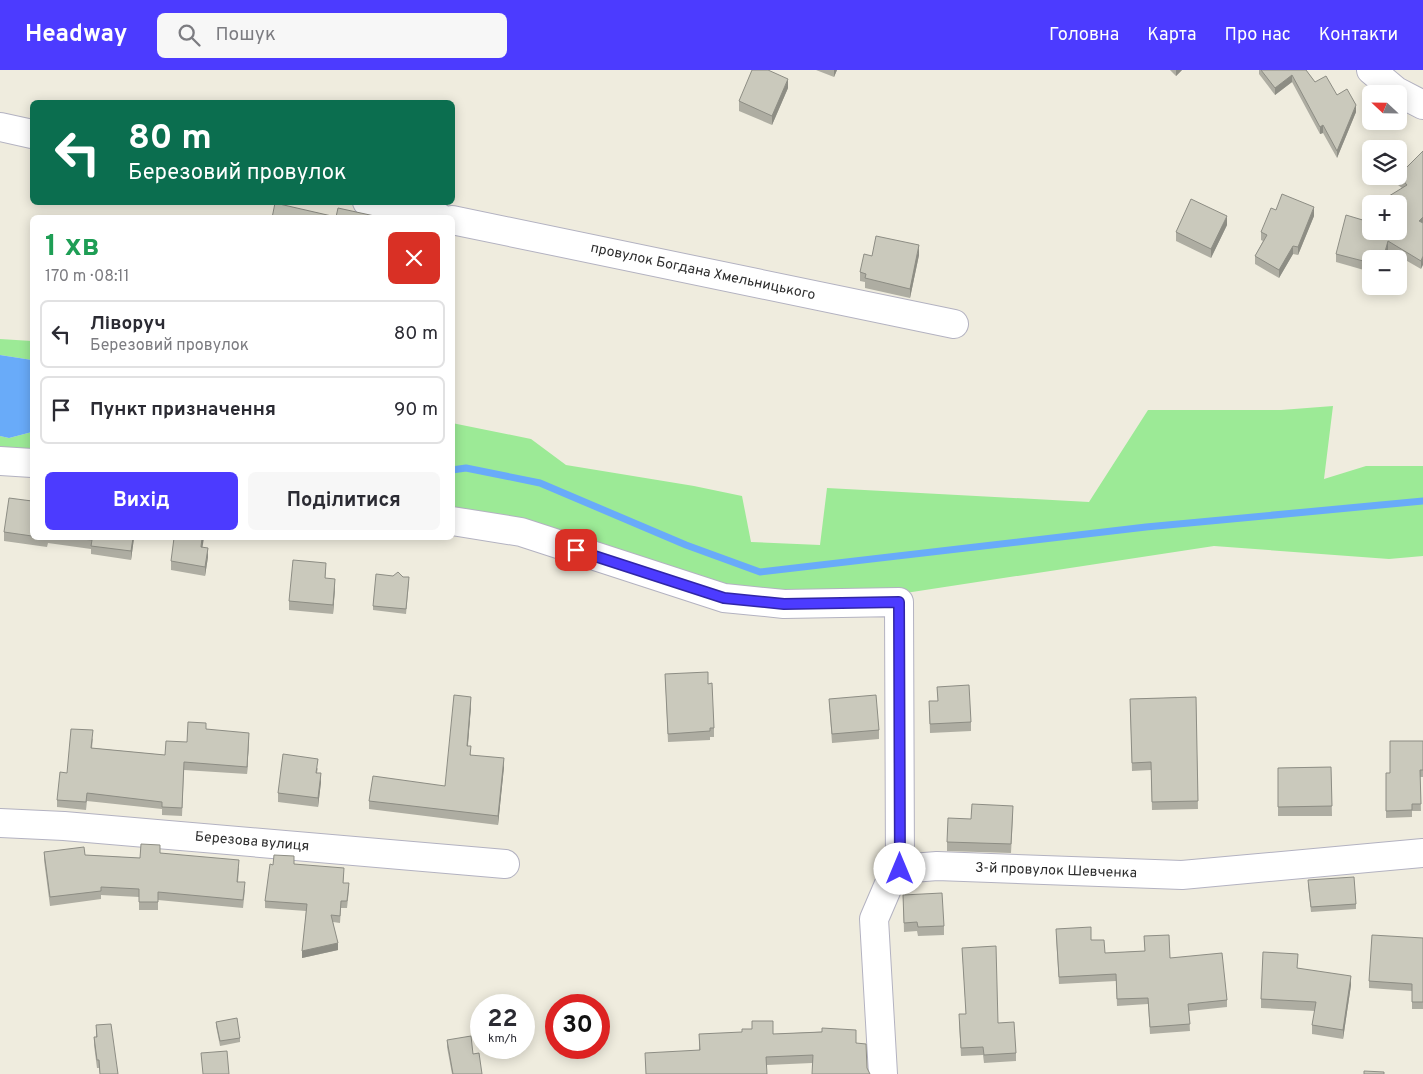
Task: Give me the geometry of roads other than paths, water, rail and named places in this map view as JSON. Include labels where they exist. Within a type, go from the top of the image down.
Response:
[{"type":"street","points":[[1371,70],[1396,91],[1423,105]]},
{"type":"street","points":[[0,127],[30,134]]},
{"type":"street","points":[[381,205],[426,215]]},
{"type":"street","name":"провулок Богдана Хмельницького","points":[[455,221],[954,324]]},
{"type":"street","points":[[0,461],[30,464]]},
{"type":"street","points":[[455,521],[521,532],[724,598],[784,604],[899,602],[900,869],[889,884],[874,919],[883,1074]]},
{"type":"street","name":"Березова вулиця","points":[[0,823],[64,826],[505,864]]},
{"type":"street","name":"3-й провулок Шевченка","points":[[900,869],[937,866],[1182,875],[1423,853]]},
{"type":"water","points":[[0,355],[30,360],[30,433],[9,438],[0,436]]},
{"type":"waterway","points":[[455,470],[466,468],[540,483],[686,545],[760,572],[1146,527],[1423,501]]}]
